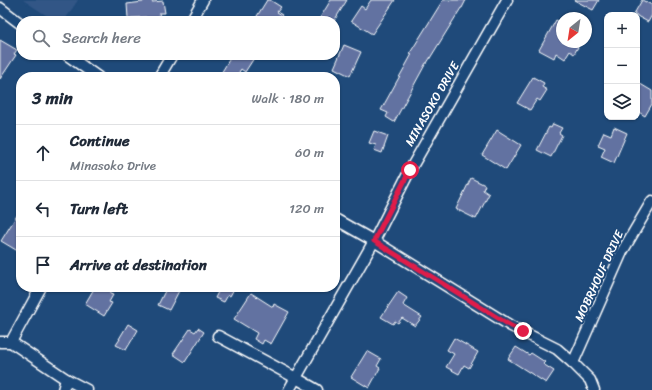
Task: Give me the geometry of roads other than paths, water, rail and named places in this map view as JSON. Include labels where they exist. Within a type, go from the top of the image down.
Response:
[{"type":"street","points":[[194,16],[203,0]]},
{"type":"street","name":"MINASOKO DRIVE","points":[[289,390],[374,241],[410,170],[507,0]]},
{"type":"street","points":[[0,8],[16,20]]},
{"type":"street","points":[[74,60],[91,72]]},
{"type":"street","points":[[162,72],[169,60]]},
{"type":"street","name":"MOBRHOUF DRIVE","points":[[573,363],[622,252],[652,201]]},
{"type":"street","points":[[340,222],[374,241],[511,326],[557,349],[590,380],[594,390]]},
{"type":"street","points":[[11,342],[38,292]]},
{"type":"street","points":[[218,336],[317,390]]},
{"type":"street","points":[[0,342],[11,342],[66,379],[87,390]]},
{"type":"street","points":[[63,390],[66,379]]}]
